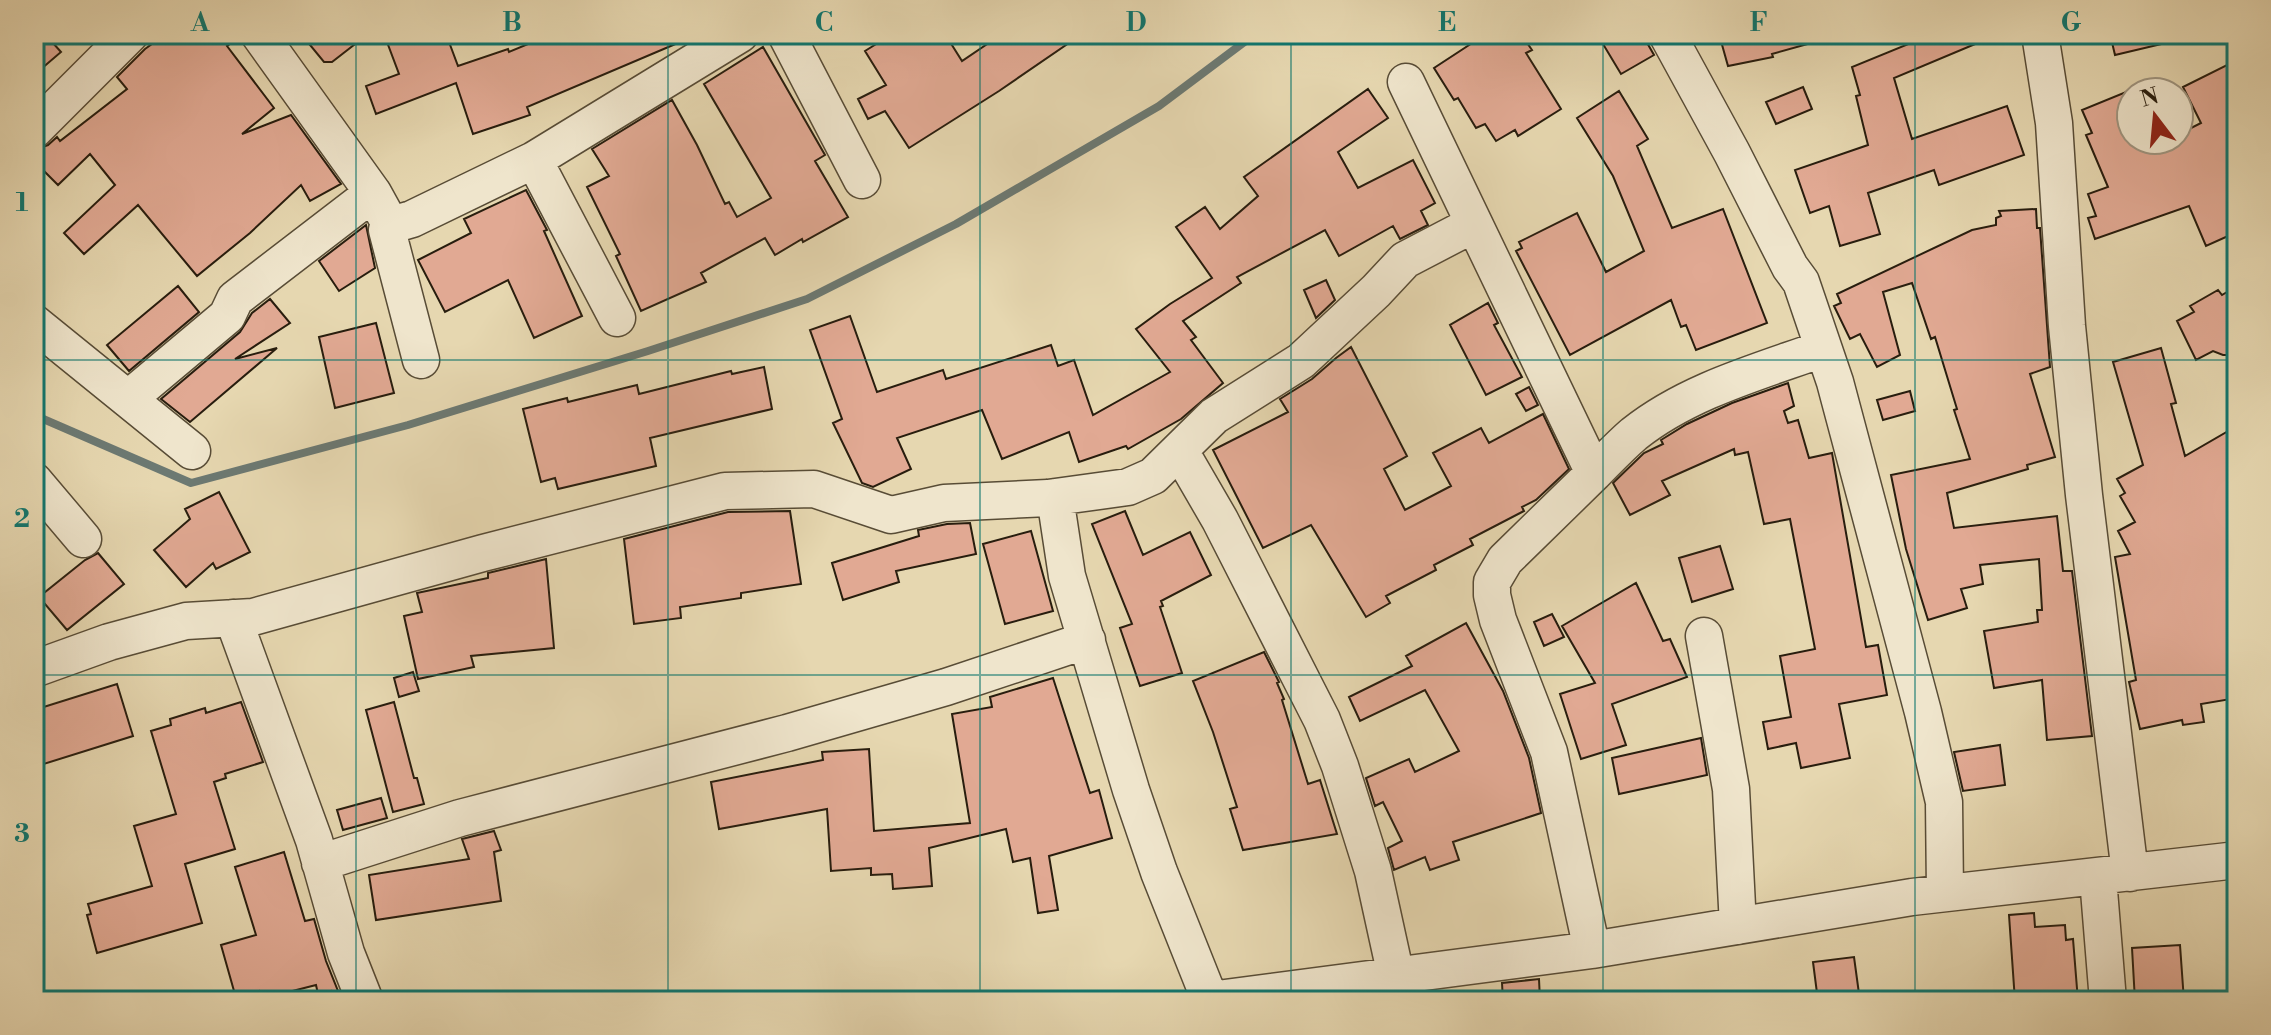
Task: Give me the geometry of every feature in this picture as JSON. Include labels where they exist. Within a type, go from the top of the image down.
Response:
[{"type":"street","points":[[34,130],[130,34]]},
{"type":"street","points":[[259,34],[395,224],[412,219],[534,160],[738,35]]},
{"type":"street","points":[[786,34],[862,180]]},
{"type":"street","points":[[1667,34],[1790,267],[1801,282],[1835,382],[1940,787],[1946,841],[1945,893]]},
{"type":"street","points":[[2040,34],[2054,123],[2067,326],[2114,875],[2108,1001]]},
{"type":"street","points":[[1406,82],[1594,473]]},
{"type":"street","points":[[534,160],[617,318]]},
{"type":"street","points":[[381,208],[421,360]]},
{"type":"street","points":[[128,399],[227,316],[235,299],[381,208]]},
{"type":"street","points":[[34,669],[109,642],[186,621],[253,617],[483,553],[725,491],[814,489],[891,515],[944,503],[1055,497],[1128,487],[1153,476],[1214,416],[1301,361],[1405,260],[1474,224]]},
{"type":"street","points":[[34,323],[192,451]]},
{"type":"street","points":[[1592,950],[1549,752],[1498,620],[1492,582],[1505,560],[1634,434],[1670,410],[1723,385],[1822,349]]},
{"type":"street","points":[[1180,451],[1220,520],[1322,720],[1373,871],[1396,976]]},
{"type":"street","points":[[34,481],[83,539]]},
{"type":"street","points":[[1055,497],[1067,576],[1159,872],[1210,1000]]},
{"type":"street","points":[[233,618],[320,863],[346,953],[365,1001]]},
{"type":"street","points":[[1704,636],[1731,789],[1738,926]]},
{"type":"street","points":[[320,863],[460,818],[787,733],[946,687],[1087,640]]},
{"type":"street","points":[[1202,1001],[1592,950],[1945,893],[2237,860]]},
{"type":"building","points":[[34,34],[45,34],[61,52],[34,75]]},
{"type":"building","points":[[166,34],[238,34],[239,38],[227,46],[274,108],[242,134],[291,115],[341,184],[310,201],[301,185],[250,233],[197,276],[138,205],[84,254],[64,233],[115,185],[90,154],[58,185],[34,161],[34,150],[48,145],[57,137],[60,141],[127,89],[117,77],[145,49]]},
{"type":"building","points":[[301,34],[368,34],[332,62],[324,62]]},
{"type":"building","points":[[384,34],[446,34],[458,66],[508,49],[509,52],[552,34],[699,34],[527,107],[530,115],[473,134],[456,83],[376,114],[366,86],[399,74]]},
{"type":"building","points":[[876,34],[945,34],[962,61],[1002,34],[1082,34],[909,148],[885,111],[868,119],[858,99],[886,85],[865,51],[881,41]]},
{"type":"building","points":[[1486,34],[1521,34],[1532,50],[1526,53],[1561,109],[1518,136],[1515,130],[1496,141],[1485,124],[1476,128],[1458,98],[1454,100],[1434,68]]},
{"type":"building","points":[[1597,34],[1642,34],[1654,55],[1621,74]]},
{"type":"building","points":[[1719,34],[1821,34],[1822,40],[1772,54],[1773,57],[1728,66]]},
{"type":"building","points":[[1908,34],[1999,34],[1894,78],[1912,139],[2007,106],[2024,155],[1939,185],[1934,170],[1868,193],[1880,234],[1840,246],[1829,206],[1810,213],[1795,170],[1868,145],[1852,67],[1911,43]]},
{"type":"building","points":[[2110,34],[2169,34],[2170,42],[2115,55]]},
{"type":"building","points":[[763,47],[825,155],[815,161],[848,217],[775,255],[765,238],[701,273],[706,282],[641,311],[616,256],[620,254],[587,187],[609,176],[592,149],[672,100],[725,204],[729,202],[737,217],[771,198],[704,84]]},
{"type":"building","points":[[2237,60],[2237,232],[2206,246],[2189,206],[2095,239],[2088,218],[2096,216],[2088,194],[2108,187],[2086,135],[2092,133],[2082,110],[2115,97],[2115,156],[2195,156],[2195,126],[2201,123],[2195,111],[2195,81]]},
{"type":"building","points":[[1803,87],[1812,109],[1776,124],[1766,102]]},
{"type":"building","points":[[1368,89],[1388,118],[1338,152],[1358,188],[1413,160],[1435,203],[1421,211],[1428,225],[1400,239],[1393,226],[1339,256],[1325,230],[1237,277],[1241,283],[1183,321],[1196,337],[1191,340],[1223,383],[1181,419],[1128,449],[1126,446],[1079,462],[1069,432],[1002,459],[982,410],[897,438],[911,469],[873,487],[862,483],[833,423],[842,419],[810,330],[850,316],[877,392],[943,370],[946,379],[1051,345],[1058,366],[1074,360],[1093,415],[1170,372],[1136,329],[1212,278],[1176,227],[1205,207],[1220,229],[1258,196],[1244,177]]},
{"type":"building","points":[[1619,91],[1648,139],[1637,146],[1672,228],[1723,209],[1767,323],[1696,350],[1686,325],[1681,327],[1671,300],[1570,355],[1516,251],[1522,248],[1519,242],[1577,213],[1606,272],[1644,251],[1613,176],[1577,118]]},
{"type":"building","points":[[526,190],[547,230],[544,231],[582,316],[534,338],[508,280],[445,312],[418,260],[471,233],[464,219]]},
{"type":"building","points":[[2036,209],[2050,367],[2030,374],[2055,457],[2027,465],[2028,469],[1947,493],[1954,528],[2057,516],[2063,571],[2072,571],[2092,736],[2047,740],[2042,680],[1994,688],[1984,631],[2038,622],[2037,610],[2042,610],[2039,559],[1980,565],[1983,584],[1961,589],[1967,608],[1928,620],[1906,549],[1891,475],[1970,459],[1935,337],[1931,339],[1912,283],[1883,292],[1900,355],[1877,367],[1860,334],[1850,339],[1834,306],[1841,303],[1837,294],[1972,230],[1996,225],[1996,218],[2001,216],[1999,211]]},
{"type":"building","points":[[366,225],[375,268],[339,291],[319,261]]},
{"type":"building","points":[[1326,280],[1335,300],[1316,318],[1304,290]]},
{"type":"building","points":[[178,286],[199,312],[129,371],[107,345]]},
{"type":"building","points":[[2237,286],[2235,350],[2230,355],[2213,351],[2196,360],[2177,321],[2194,312],[2190,306],[2218,290],[2222,295]]},
{"type":"building","points":[[270,299],[290,323],[235,359],[277,348],[190,422],[161,399],[240,332],[252,313]]},
{"type":"building","points":[[1488,303],[1498,323],[1494,325],[1522,377],[1486,395],[1450,325]]},
{"type":"building","points":[[376,323],[394,393],[335,408],[319,337]]},
{"type":"building","points":[[1351,347],[1407,456],[1384,469],[1405,510],[1451,486],[1433,453],[1481,428],[1489,443],[1543,414],[1569,469],[1536,500],[1522,507],[1524,511],[1470,539],[1473,545],[1434,565],[1436,570],[1386,596],[1390,603],[1366,617],[1311,525],[1263,548],[1213,450],[1288,412],[1280,399],[1312,379]]},
{"type":"building","points":[[2161,348],[2176,403],[2171,404],[2185,456],[2237,426],[2237,488],[2230,492],[2237,524],[2237,698],[2201,704],[2204,722],[2183,725],[2182,720],[2140,729],[2129,682],[2136,680],[2115,557],[2130,554],[2118,531],[2135,522],[2120,496],[2125,493],[2117,479],[2143,465],[2113,362]]},
{"type":"building","points":[[764,367],[772,409],[650,438],[656,466],[558,489],[555,478],[541,482],[523,409],[567,398],[568,402],[637,385],[639,394],[731,371],[732,374]]},
{"type":"building","points":[[1788,383],[1794,406],[1784,411],[1788,423],[1798,420],[1809,458],[1832,453],[1866,647],[1878,645],[1887,695],[1839,704],[1850,758],[1801,768],[1796,743],[1768,749],[1763,722],[1791,717],[1780,656],[1815,649],[1790,519],[1764,524],[1748,452],[1735,455],[1734,449],[1662,481],[1670,495],[1630,515],[1613,483],[1644,453],[1663,444],[1661,440],[1687,424],[1732,403]]},
{"type":"building","points":[[1529,387],[1538,405],[1526,411],[1516,394]]},
{"type":"building","points":[[1910,391],[1915,411],[1883,420],[1877,400]]},
{"type":"building","points":[[219,492],[250,552],[216,569],[213,563],[186,587],[154,550],[190,519],[185,509]]},
{"type":"building","points":[[790,511],[801,584],[741,593],[741,598],[680,607],[681,618],[634,624],[624,539],[728,512]]},
{"type":"building","points":[[1125,511],[1143,555],[1190,532],[1211,575],[1161,601],[1163,606],[1160,607],[1182,673],[1140,686],[1120,628],[1132,624],[1092,524]]},
{"type":"building","points":[[970,523],[976,554],[896,571],[899,582],[843,600],[832,563],[919,536],[918,530]]},
{"type":"building","points":[[1031,531],[1053,611],[1005,624],[983,544]]},
{"type":"building","points":[[1720,546],[1733,589],[1692,602],[1679,558]]},
{"type":"building","points":[[98,553],[124,584],[67,630],[39,597]]},
{"type":"building","points":[[546,559],[554,648],[471,656],[474,667],[418,679],[404,616],[422,612],[417,593],[488,578],[488,573]]},
{"type":"building","points":[[1636,583],[1663,641],[1670,639],[1687,677],[1612,704],[1626,745],[1581,759],[1560,694],[1595,683],[1562,626]]},
{"type":"building","points":[[1552,614],[1564,637],[1544,646],[1534,622]]},
{"type":"building","points":[[1466,623],[1503,691],[1529,758],[1541,813],[1453,842],[1459,860],[1430,870],[1425,857],[1394,870],[1388,848],[1402,841],[1383,802],[1375,806],[1366,778],[1409,759],[1415,772],[1459,751],[1425,690],[1360,721],[1349,697],[1412,666],[1406,656]]},
{"type":"building","points":[[1264,652],[1279,682],[1308,784],[1320,780],[1337,834],[1243,850],[1230,809],[1237,807],[1193,681]]},
{"type":"building","points":[[413,672],[419,691],[399,697],[394,678]]},
{"type":"building","points":[[1053,678],[1090,793],[1099,790],[1112,838],[1049,856],[1058,910],[1038,913],[1030,858],[1013,862],[1006,829],[929,848],[932,886],[893,889],[892,874],[871,875],[871,868],[831,871],[827,809],[719,829],[711,782],[823,760],[822,752],[869,749],[874,831],[970,823],[952,714],[992,707],[990,697]]},
{"type":"building","points":[[117,684],[133,736],[34,767],[34,710]]},
{"type":"building","points":[[241,702],[263,762],[225,774],[226,778],[214,782],[235,849],[185,864],[202,923],[97,953],[87,915],[91,914],[88,904],[152,886],[134,826],[176,814],[151,731],[171,725],[170,719],[205,708],[206,713]]},
{"type":"building","points":[[394,702],[424,804],[393,812],[366,710]]},
{"type":"building","points":[[1701,738],[1707,775],[1619,794],[1612,758]]},
{"type":"building","points":[[2000,745],[2005,785],[1963,791],[1954,752]]},
{"type":"building","points":[[381,798],[387,818],[343,830],[337,810]]},
{"type":"building","points":[[494,831],[501,850],[494,852],[501,901],[376,920],[369,875],[469,859],[462,839]]},
{"type":"building","points":[[284,852],[305,921],[314,919],[342,1001],[334,1001],[331,991],[318,994],[316,985],[261,999],[259,991],[236,998],[221,945],[256,935],[235,867]]},
{"type":"building","points":[[2034,913],[2035,927],[2065,925],[2066,940],[2073,939],[2078,1001],[2015,1001],[2009,915]]},
{"type":"building","points":[[2180,945],[2184,1001],[2135,1001],[2132,948]]},
{"type":"building","points":[[1854,957],[1860,1001],[1818,1001],[1813,962]]},
{"type":"building","points":[[1539,979],[1540,1001],[1503,1001],[1502,983]]},
{"type":"waterway","points":[[34,415],[191,483],[408,425],[648,351],[807,299],[956,224],[1159,106],[1255,34]]}]
